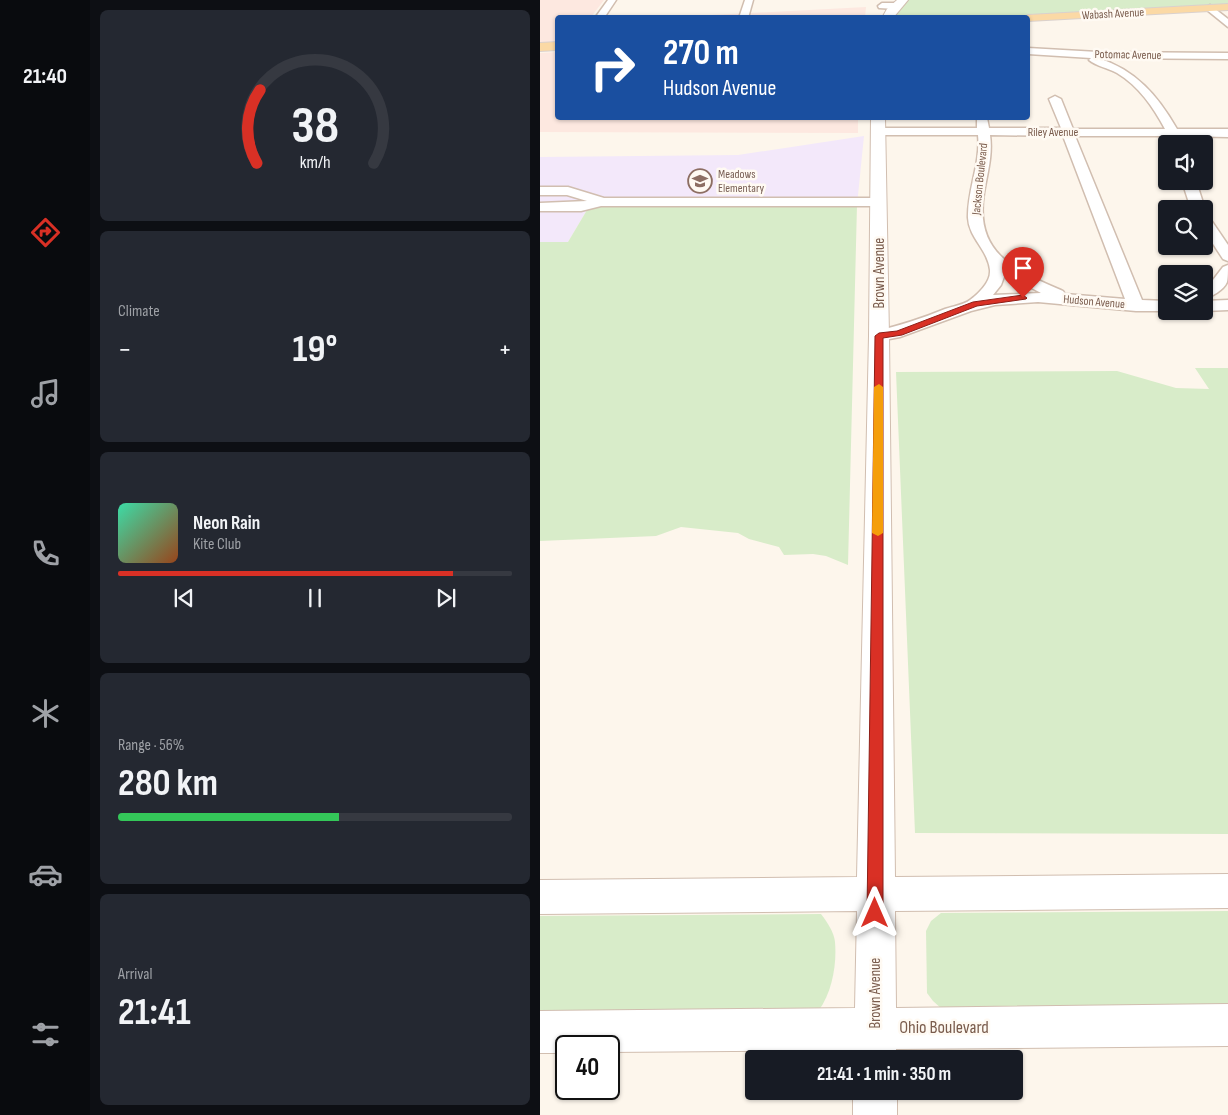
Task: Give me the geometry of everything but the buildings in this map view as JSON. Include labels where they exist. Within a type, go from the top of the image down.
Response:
[{"type":"main road","name":"Wabash Avenue","points":[[1030,18],[1222,8]]},
{"type":"main road","points":[[540,47],[555,46]]},
{"type":"street","points":[[601,15],[612,0]]},
{"type":"street","points":[[744,15],[749,0]]},
{"type":"street","points":[[885,12],[899,3]]},
{"type":"street","points":[[1222,8],[1228,24]]},
{"type":"street","name":"Potomac Avenue","points":[[1030,51],[1061,54],[1228,56]]},
{"type":"street","points":[[1061,54],[1104,62],[1138,78],[1156,103],[1174,135]]},
{"type":"street","points":[[1151,67],[1193,56]]},
{"type":"street","points":[[1055,99],[1136,306]]},
{"type":"street","name":"Riley Avenue","points":[[878,124],[983,124],[1068,132],[1158,137]]},
{"type":"street","name":"Brown Avenue","points":[[875,1043],[879,336],[878,124]]},
{"type":"street","name":"Jackson Boulevard","points":[[983,124],[985,150],[976,206],[976,226],[980,238],[998,263],[1023,279],[1071,300]]},
{"type":"street","name":"Riley Avenue","points":[[1207,135],[1228,133]]},
{"type":"street","points":[[540,191],[568,191],[601,202]]},
{"type":"street","points":[[540,207],[581,208],[601,202],[878,202]]},
{"type":"street","points":[[1213,232],[1225,248]]},
{"type":"street","points":[[976,303],[993,286],[998,276],[998,263]]},
{"type":"street","points":[[1213,287],[1219,283],[1228,270]]},
{"type":"street","name":"Hudson Avenue","points":[[879,336],[898,333],[976,303],[1009,298],[1158,306]]},
{"type":"street","points":[[1213,306],[1228,305]]},
{"type":"street","points":[[540,897],[1228,891]]},
{"type":"street","name":"Ohio Boulevard","points":[[540,1032],[875,1043],[1228,1026]]},
{"type":"street","points":[[875,1100],[875,1115]]},
{"type":"shaded area","points":[[540,0],[604,0],[593,15],[555,15],[555,44],[540,45]]},
{"type":"shaded area","points":[[866,7],[865,15],[712,15]]},
{"type":"shaded area","points":[[555,52],[555,120],[858,120],[858,133],[540,132],[540,53]]},
{"type":"shaded area","name":"Meadows Elementary","points":[[864,136],[857,205],[587,210],[568,242],[540,242],[540,157],[738,155]]},
{"type":"green space","points":[[906,0],[1228,0],[1228,4],[1030,15],[892,15]]},
{"type":"green space","points":[[608,205],[857,205],[848,565],[826,556],[813,554],[784,555],[779,547],[749,539],[738,533],[681,527],[656,536],[540,541],[540,242],[568,242],[587,210]]},
{"type":"green space","points":[[1195,368],[1228,368],[1228,834],[915,833],[896,372],[1117,371],[1176,388],[1209,389]]},
{"type":"green space","points":[[1228,911],[1228,1006],[943,1010],[927,993],[926,931],[931,921],[941,913]]},
{"type":"green space","points":[[821,914],[833,935],[835,950],[830,986],[824,1003],[819,1010],[540,1013],[540,916]]},
{"type":"slow traffic","points":[[878,533],[879,387]]},
{"type":"place","name":"Meadows Elementary","points":[[700,181]]},
{"type":"route","points":[[875,913],[879,336],[898,333],[976,303],[1023,298]]}]
